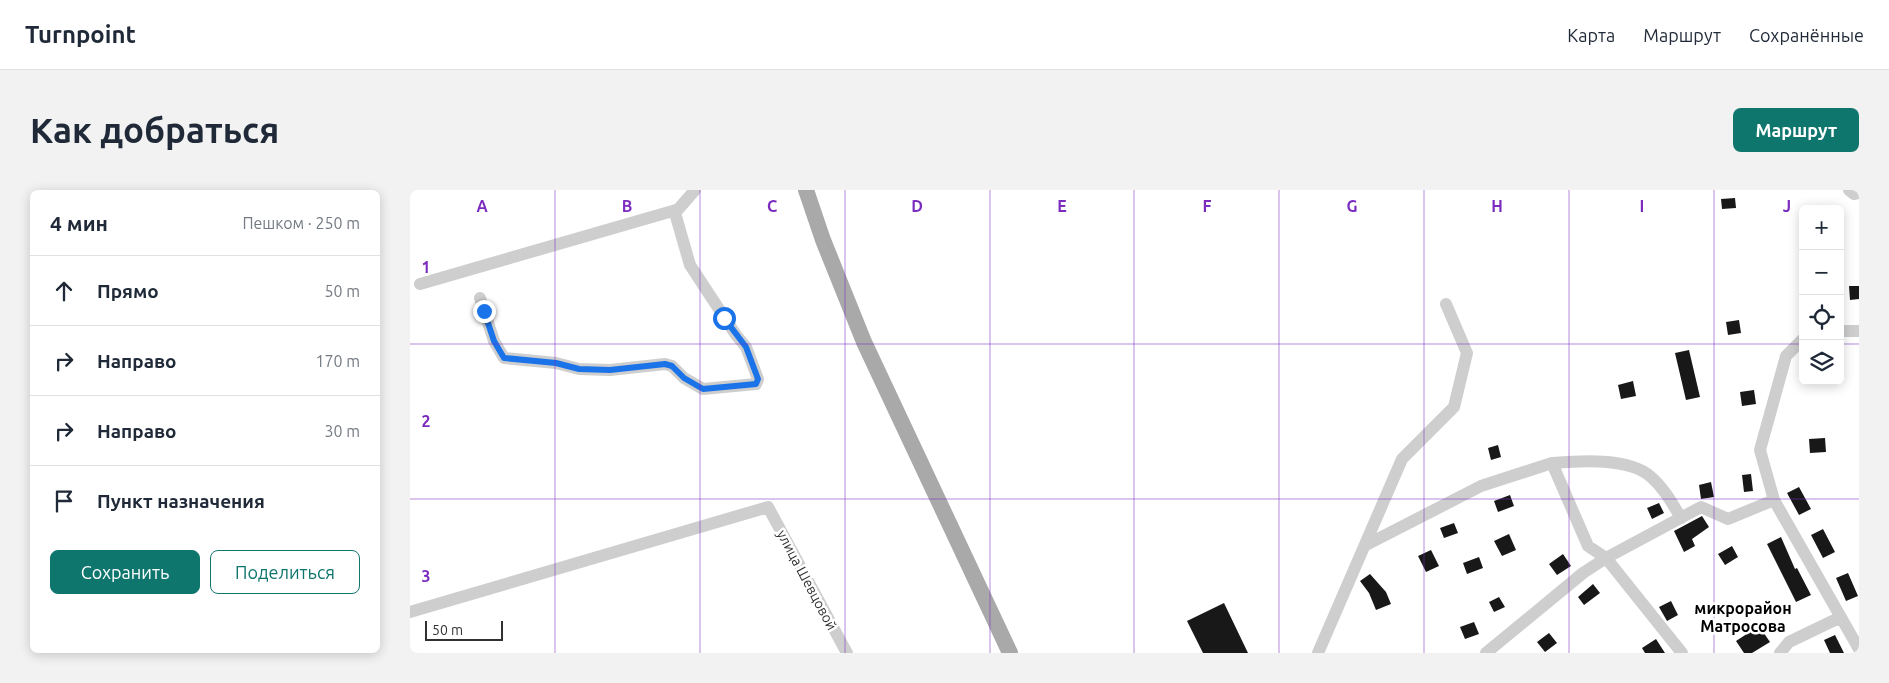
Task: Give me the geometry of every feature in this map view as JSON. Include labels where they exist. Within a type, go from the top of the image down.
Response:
[{"type":"main road","points":[[806,190],[823,240],[864,342],[1010,653]]},
{"type":"street","points":[[420,284],[676,210],[695,190]]},
{"type":"street","points":[[1849,190],[1854,194],[1859,193]]},
{"type":"street","points":[[480,298],[494,341],[504,358],[556,363],[579,369],[610,370],[665,364],[672,366],[684,378],[703,389],[756,384],[758,379],[746,347],[690,265],[675,216],[676,210]]},
{"type":"street","points":[[1318,653],[1402,459],[1454,407],[1467,353],[1446,304]]},
{"type":"street","points":[[1844,331],[1859,330]]},
{"type":"street","points":[[1802,340],[1786,356],[1760,450],[1774,500],[1859,649]]},
{"type":"street","points":[[1366,545],[1481,486],[1552,463],[1592,460],[1622,464],[1650,475],[1664,491],[1681,518]]},
{"type":"street","points":[[1552,463],[1588,546],[1606,558],[1682,653]]},
{"type":"street","points":[[1486,653],[1583,573],[1606,558],[1701,507],[1728,519],[1774,500]]},
{"type":"street","name":"улица Шевцовой","points":[[410,612],[768,507],[847,653]]},
{"type":"street","points":[[1780,653],[1789,642],[1841,617]]},
{"type":"building","points":[[1735,198],[1736,208],[1722,209],[1721,199]]},
{"type":"building","points":[[1849,286],[1859,286],[1859,299],[1850,300]]},
{"type":"building","points":[[1739,320],[1741,333],[1728,335],[1726,322]]},
{"type":"building","points":[[1689,350],[1700,397],[1686,400],[1675,353]]},
{"type":"building","points":[[1633,381],[1636,396],[1621,399],[1618,385]]},
{"type":"building","points":[[1754,390],[1756,404],[1742,406],[1740,392]]},
{"type":"building","points":[[1825,438],[1826,452],[1810,453],[1809,439]]},
{"type":"building","points":[[1498,445],[1501,457],[1491,460],[1488,448]]},
{"type":"building","points":[[1751,474],[1753,491],[1744,492],[1742,475]]},
{"type":"building","points":[[1711,482],[1714,497],[1701,499],[1699,485]]},
{"type":"building","points":[[1799,487],[1811,509],[1799,515],[1787,493]]},
{"type":"building","points":[[1510,495],[1514,506],[1498,512],[1494,501]]},
{"type":"building","points":[[1659,503],[1664,513],[1652,519],[1647,508]]},
{"type":"building","points":[[1702,516],[1709,527],[1692,539],[1695,546],[1684,552],[1674,531]]},
{"type":"building","points":[[1454,523],[1458,533],[1444,538],[1440,528]]},
{"type":"building","points":[[1823,529],[1835,552],[1823,558],[1811,535]]},
{"type":"building","points":[[1509,534],[1516,550],[1502,556],[1494,541]]},
{"type":"building","points":[[1781,537],[1795,569],[1797,568],[1811,595],[1796,602],[1767,544]]},
{"type":"building","points":[[1732,546],[1738,557],[1725,565],[1718,554]]},
{"type":"building","points":[[1431,550],[1439,566],[1426,572],[1418,556]]},
{"type":"building","points":[[1563,554],[1571,566],[1557,575],[1549,564]]},
{"type":"building","points":[[1479,557],[1483,568],[1467,574],[1463,563]]},
{"type":"building","points":[[1848,573],[1858,596],[1846,601],[1836,578]]},
{"type":"building","points":[[1370,574],[1386,592],[1391,604],[1376,610],[1369,593],[1360,581]]},
{"type":"building","points":[[1593,584],[1600,593],[1584,605],[1578,597]]},
{"type":"building","points":[[1499,597],[1505,607],[1494,612],[1489,602]]},
{"type":"building","points":[[1671,601],[1678,615],[1667,621],[1659,607]]},
{"type":"building","points":[[1224,603],[1248,653],[1203,653],[1187,621]]},
{"type":"building","points":[[1474,622],[1479,634],[1465,639],[1460,627]]},
{"type":"building","points":[[1759,626],[1770,642],[1752,653],[1744,653],[1736,641]]},
{"type":"building","points":[[1549,633],[1557,643],[1545,652],[1537,642]]},
{"type":"building","points":[[1835,635],[1844,653],[1830,653],[1824,640]]},
{"type":"building","points":[[1656,639],[1665,653],[1645,653],[1642,648]]},
{"type":"district","name":"микрорайон Матросова","points":[[1743,617]]},
{"type":"route","points":[[484,311],[494,341],[504,358],[556,363],[579,369],[610,370],[665,364],[672,366],[684,378],[703,389],[756,384],[758,379],[751,357],[746,347],[724,318]]}]
